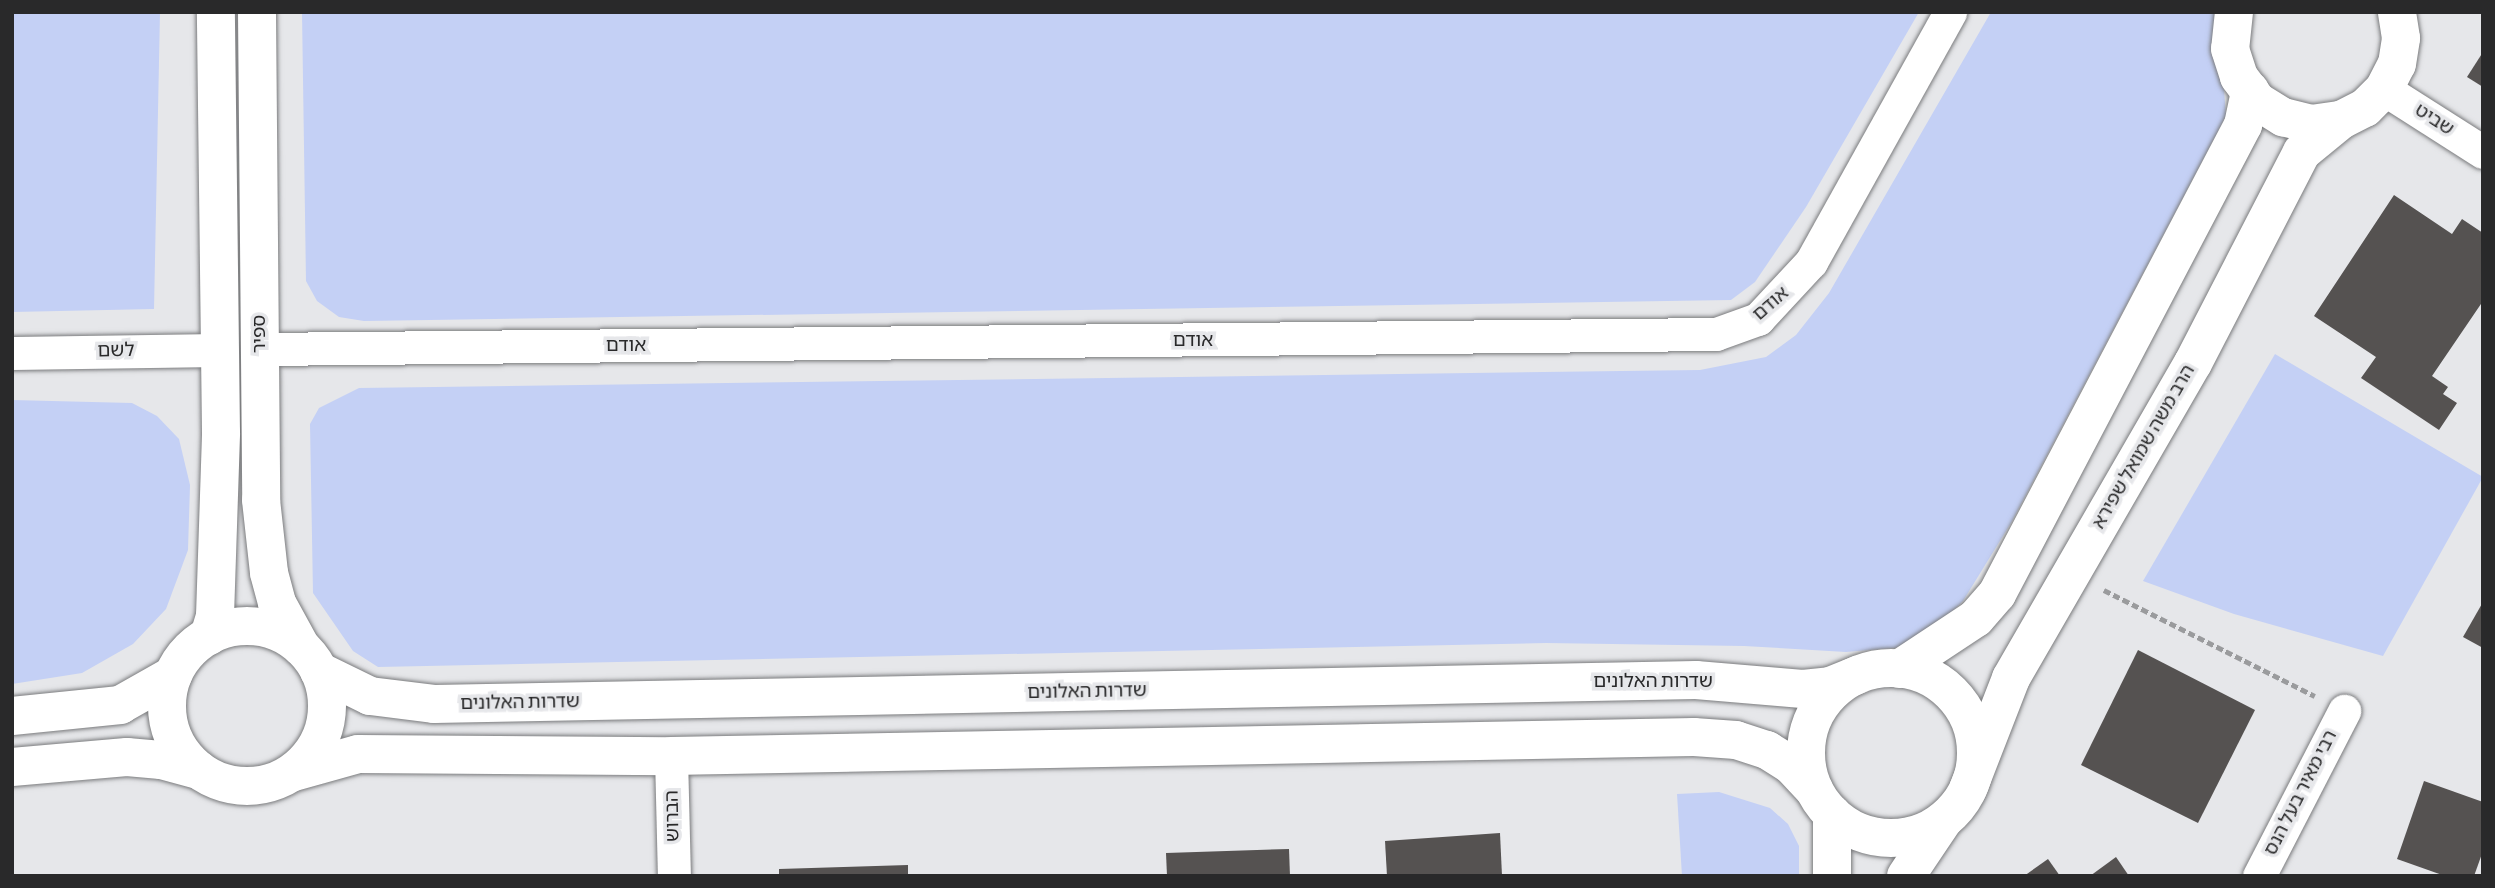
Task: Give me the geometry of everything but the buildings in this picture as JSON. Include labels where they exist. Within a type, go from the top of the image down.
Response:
[{"type":"main road","name":"ספיר","points":[[209,636],[215,616],[220,350],[216,12]]},
{"type":"main road","name":"ספיר","points":[[257,12],[261,500],[269,573],[277,603],[310,659]]},
{"type":"main road","points":[[2234,12],[2230,49],[2239,77],[2250,91],[2283,117],[2311,124],[2341,120]]},
{"type":"main road","points":[[2384,89],[2397,64],[2401,38],[2397,12]]},
{"type":"main road","name":"הרב משה שמואל שפירא","points":[[1968,789],[2011,678],[2193,363],[2302,152],[2341,120],[2365,108],[2384,89]]},
{"type":"main road","points":[[1832,876],[1823,802],[1806,760],[1810,729],[1832,692],[1857,675],[1899,668],[1976,618],[1997,594],[2243,125],[2250,91]]},
{"type":"main road","points":[[199,770],[181,751],[170,727],[168,701],[173,675],[188,653],[209,636],[232,628],[257,626],[281,633],[310,659],[326,693],[321,737],[294,772]]},
{"type":"main road","name":"שדרות האלונים","points":[[310,659],[370,696],[433,704],[1696,680],[1803,689],[1830,687],[1857,675]]},
{"type":"main road","points":[[1899,668],[1928,677],[1962,708],[1976,745],[1968,789],[1906,876]]},
{"type":"main road","points":[[12,716],[120,705],[173,675]]},
{"type":"main road","points":[[12,766],[127,757],[161,760],[199,770],[221,782],[246,787],[272,783],[294,772],[358,754],[671,756],[1694,737],[1736,740],[1767,750],[1791,765],[1823,802],[1862,833],[1890,838],[1918,834],[1943,821]]},
{"type":"street","name":"אודם","points":[[260,349],[1716,334],[1758,319],[1811,262],[1950,12]]},
{"type":"street","name":"שביט","points":[[2384,89],[2483,152]]},
{"type":"street","name":"לשם","points":[[12,353],[220,350]]},
{"type":"street","name":"רבי מאיר בעל הנס","points":[[2259,876],[2344,711]]},
{"type":"street","name":"הברוש","points":[[671,756],[674,876]]},
{"type":"path","points":[[2071,574],[2344,711]]},
{"type":"shaded area","points":[[12,12],[160,12],[154,309],[12,312]]},
{"type":"shaded area","points":[[302,12],[1919,12],[1806,207],[1755,282],[1731,300],[364,321],[339,317],[317,301],[306,281]]},
{"type":"shaded area","points":[[1991,12],[2218,12],[2226,116],[2011,523],[1963,601],[1929,635],[1906,647],[1846,652],[1744,646],[1546,643],[378,667],[353,651],[313,593],[310,424],[319,408],[359,388],[1700,370],[1766,357],[1796,335],[1829,293]]},
{"type":"shaded area","points":[[2275,354],[2483,477],[2383,656],[2234,614],[2143,581]]},
{"type":"shaded area","points":[[12,400],[132,403],[157,416],[179,439],[190,485],[188,550],[166,609],[133,644],[82,673],[12,684]]},
{"type":"shaded area","points":[[1719,792],[1770,808],[1788,824],[1799,846],[1799,876],[1682,876],[1677,794]]}]
